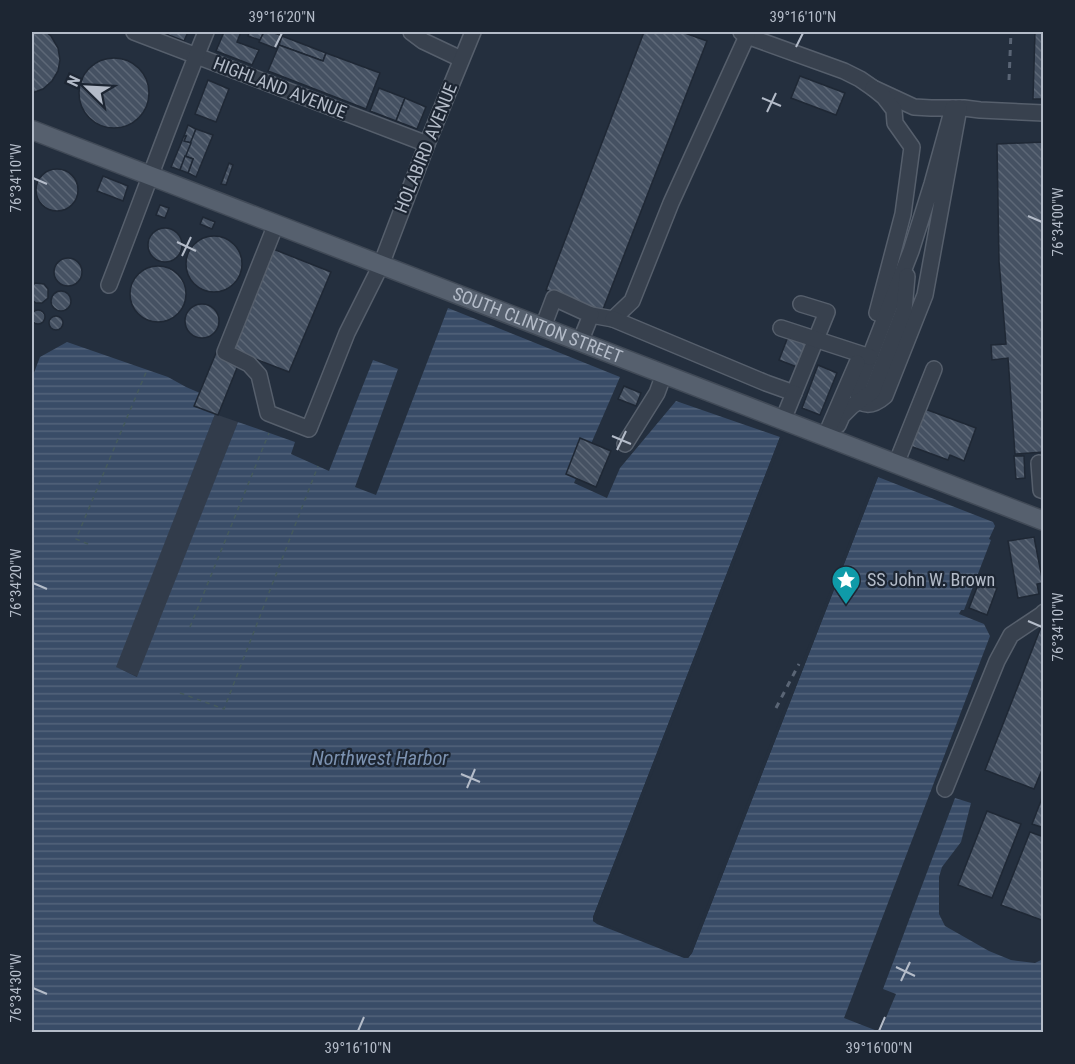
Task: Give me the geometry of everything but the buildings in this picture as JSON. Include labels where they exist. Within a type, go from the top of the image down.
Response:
[{"type":"main road","name":"SOUTH CLINTON STREET","points":[[32,129],[896,464],[1042,517]]},
{"type":"street","name":"HIGHLAND AVENUE","points":[[134,32],[426,144]]},
{"type":"street","points":[[109,285],[206,32]]},
{"type":"street","points":[[411,32],[423,41],[461,59]]},
{"type":"street","name":"HOLABIRD AVENUE","points":[[276,224],[225,352],[249,364],[259,375],[268,413],[309,429],[347,333],[381,264],[426,144],[473,32]]},
{"type":"street","points":[[613,319],[632,301],[671,203],[744,34],[860,79],[884,97],[894,110],[895,123],[912,147],[903,214],[857,390],[859,399],[865,405],[872,404],[885,396],[925,295],[956,108]]},
{"type":"street","points":[[873,88],[914,107],[1044,113]]},
{"type":"street","points":[[829,438],[900,280],[956,108]]},
{"type":"street","points":[[829,438],[842,416],[859,399],[872,392],[904,310],[908,258]]},
{"type":"street","points":[[859,399],[896,310],[900,280]]},
{"type":"street","points":[[543,327],[554,298],[591,315],[613,319],[794,393]]},
{"type":"street","points":[[783,420],[827,312],[801,304]]},
{"type":"street","points":[[580,342],[591,315]]},
{"type":"street","points":[[781,328],[865,356]]},
{"type":"street","points":[[896,464],[934,369]]},
{"type":"street","points":[[625,444],[657,393],[664,374]]},
{"type":"street","points":[[1039,463],[1041,490],[1044,491]]},
{"type":"street","points":[[945,789],[997,661],[1011,635],[1044,612]]},
{"type":"path","points":[[88,544],[76,539],[147,370]]},
{"type":"path","points":[[190,627],[269,433]]},
{"type":"path","points":[[180,693],[224,709],[318,466]]},
{"type":"shaded area","points":[[215,414],[238,422],[138,677],[115,667]]},
{"type":"water","name":"Northwest Harbor","points":[[448,308],[620,377],[574,483],[607,498],[620,468],[676,401],[780,437],[593,921],[688,958],[692,953],[878,477],[993,522],[995,526],[989,539],[991,540],[964,610],[961,610],[959,614],[984,624],[990,636],[844,1018],[880,1032],[32,1032],[32,378],[40,357],[67,342],[168,377],[200,393],[215,414],[116,667],[137,677],[238,422],[295,442],[291,454],[329,471],[373,360],[398,369],[355,487],[376,495]]},
{"type":"water","points":[[955,798],[971,803],[961,842],[942,867],[939,877],[939,914],[945,926],[989,951],[1011,960],[1035,963],[1043,959],[1043,1032],[880,1032],[896,994],[883,989]]},
{"type":"pier","points":[[780,437],[783,438],[596,918],[598,921],[685,955],[688,954],[875,476],[878,477],[692,953],[688,958],[684,958],[597,924],[593,921],[593,917]]},
{"type":"railway","points":[[1009,80],[1011,32]]},
{"type":"railway","points":[[776,708],[799,664]]},
{"type":"place","name":"SS John W. Brown","points":[[846,606]]}]
